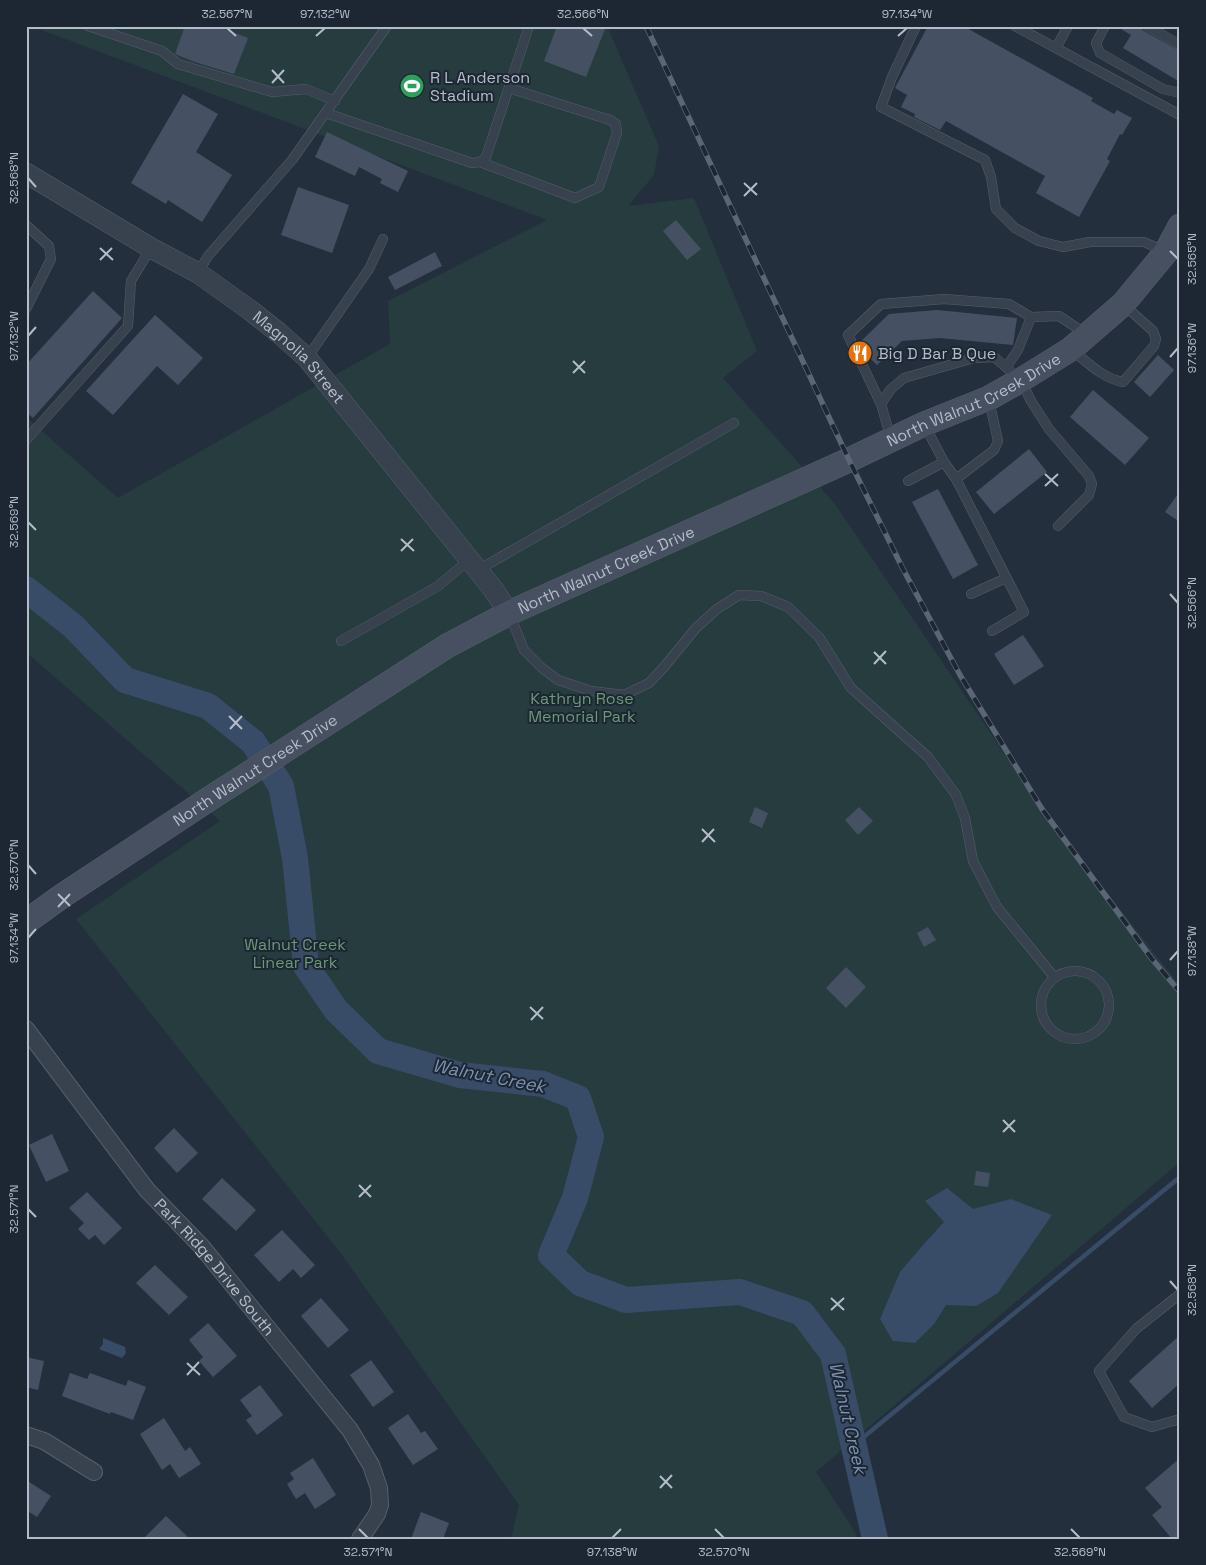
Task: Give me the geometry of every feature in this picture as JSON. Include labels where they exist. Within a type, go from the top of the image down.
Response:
[{"type":"main road","name":"North Walnut Creek Drive","points":[[26,922],[208,799],[447,646],[509,613],[924,424],[988,398],[1014,373],[1080,342],[1123,304],[1166,252],[1180,226]]},
{"type":"street","name":"Magnolia Street","points":[[28,178],[198,273],[257,316],[307,358],[474,565],[509,613]]},
{"type":"street","name":"Park Ridge Drive South","points":[[26,1029],[147,1190],[202,1247],[350,1430],[371,1465],[379,1488],[380,1505],[377,1514],[360,1539]]},
{"type":"street","points":[[26,1435],[44,1441],[94,1472]]},
{"type":"lane","points":[[88,26],[162,51],[178,64],[272,92],[306,89],[335,101]]},
{"type":"lane","points":[[198,273],[208,256],[292,160],[387,26]]},
{"type":"lane","points":[[480,162],[486,157],[529,26]]},
{"type":"lane","points":[[916,26],[892,77],[881,107],[985,160],[991,177],[996,208],[1015,228],[1039,241],[1062,247],[1090,242],[1144,242],[1166,252]]},
{"type":"lane","points":[[1015,26],[1180,115]]},
{"type":"lane","points":[[1056,48],[1068,26]]},
{"type":"lane","points":[[1104,26],[1096,43],[1100,54],[1163,90],[1180,92]]},
{"type":"lane","points":[[1147,26],[1180,44]]},
{"type":"lane","points":[[326,112],[472,163],[480,162],[575,198],[599,187],[617,133],[616,124],[610,120],[509,88]]},
{"type":"lane","points":[[26,224],[49,246],[50,260],[26,309]]},
{"type":"lane","points":[[307,358],[369,269],[383,239]]},
{"type":"lane","points":[[26,440],[128,326],[131,280],[151,248]]},
{"type":"lane","points":[[892,440],[881,404],[848,335],[881,304],[944,299],[1009,304],[1031,317],[1059,316],[1080,342],[1094,369],[1115,381],[1123,382],[1154,346],[1156,338],[1153,331],[1123,304]]},
{"type":"lane","points":[[1014,373],[1018,350],[1031,317]]},
{"type":"lane","points":[[881,404],[890,390],[904,378],[974,358],[994,357],[1014,373],[1048,429],[1089,476],[1092,484],[1089,495],[1058,526]]},
{"type":"lane","points":[[956,479],[994,450],[998,441],[988,398]]},
{"type":"lane","points":[[341,641],[474,565],[734,423]]},
{"type":"lane","points":[[924,424],[944,462],[956,479],[1024,612],[992,630]]},
{"type":"lane","points":[[908,481],[944,462]]},
{"type":"lane","points":[[971,594],[1006,578]]},
{"type":"lane","points":[[509,613],[524,650],[542,668],[558,680],[591,691],[624,695],[649,683],[664,668],[696,628],[717,609],[740,595],[762,596],[788,607],[819,637],[851,688],[928,757],[956,795],[965,818],[973,861],[993,900],[1055,978]]},
{"type":"lane","points":[[1070,971],[1081,971],[1092,975],[1102,983],[1108,993],[1110,1005],[1108,1017],[1102,1027],[1093,1035],[1082,1039],[1070,1039],[1060,1036],[1051,1030],[1045,1021],[1041,1010],[1041,1000],[1044,989],[1055,978],[1070,971]]},
{"type":"lane","points":[[1180,1294],[1136,1329],[1099,1371],[1124,1417],[1152,1427],[1180,1419]]},
{"type":"green space","name":"Kathryn Rose Memorial Park","points":[[31,26],[607,26],[659,146],[654,175],[628,206],[694,198],[757,351],[723,378],[835,504],[1042,809],[1180,986],[1180,1162],[816,1472],[855,1532],[857,1539],[511,1539],[519,1505],[342,1255],[76,919],[220,821],[26,652],[26,417],[118,498],[390,344],[388,301],[547,220]]},
{"type":"water","points":[[947,1188],[973,1209],[1011,1199],[1052,1215],[998,1293],[976,1306],[946,1305],[934,1324],[915,1343],[893,1341],[880,1319],[900,1272],[944,1222],[925,1201]]},
{"type":"water","points":[[103,1338],[125,1347],[126,1353],[122,1358],[99,1349],[103,1344]]},
{"type":"building","points":[[185,26],[217,26],[248,38],[234,74],[175,54]]},
{"type":"building","points":[[557,26],[597,26],[605,29],[586,77],[544,61]]},
{"type":"building","points":[[928,26],[963,26],[1093,98],[1091,101],[1114,114],[1117,110],[1132,118],[1122,135],[1120,134],[1107,159],[1110,161],[1079,217],[1036,193],[1045,176],[946,121],[940,130],[914,117],[915,114],[901,107],[907,95],[895,88]]},
{"type":"building","points":[[1116,26],[1138,26],[1180,51],[1180,82],[1123,48],[1131,35]]},
{"type":"building","points":[[183,94],[218,114],[196,152],[232,175],[202,222],[168,200],[166,204],[131,183]]},
{"type":"building","points":[[327,132],[408,171],[398,192],[380,183],[382,179],[359,167],[355,176],[315,157]]},
{"type":"building","points":[[298,187],[349,205],[332,253],[281,235]]},
{"type":"building","points":[[676,220],[701,249],[687,260],[663,231]]},
{"type":"building","points":[[435,252],[442,266],[395,290],[388,277]]},
{"type":"building","points":[[93,291],[122,318],[33,418],[26,412],[26,365]]},
{"type":"building","points":[[937,310],[1017,318],[1013,345],[940,338],[902,341],[877,365],[862,350],[859,343],[889,314]]},
{"type":"building","points":[[155,315],[203,358],[178,385],[157,366],[113,415],[86,391]]},
{"type":"building","points":[[1158,355],[1174,370],[1150,397],[1134,382]]},
{"type":"building","points":[[1093,390],[1149,438],[1125,465],[1070,417]]},
{"type":"building","points":[[1029,449],[1047,472],[994,514],[976,492]]},
{"type":"building","points":[[938,489],[978,565],[953,579],[912,502]]},
{"type":"building","points":[[1180,491],[1180,522],[1165,512]]},
{"type":"building","points":[[1023,635],[1044,666],[1014,685],[994,654]]},
{"type":"building","points":[[755,807],[768,813],[762,828],[749,822]]},
{"type":"building","points":[[859,807],[873,821],[858,835],[845,820]]},
{"type":"building","points":[[928,927],[936,940],[924,947],[917,933]]},
{"type":"building","points":[[846,967],[866,987],[846,1008],[826,988]]},
{"type":"building","points":[[174,1128],[198,1153],[177,1173],[154,1148]]},
{"type":"building","points":[[52,1134],[69,1171],[46,1182],[29,1145]]},
{"type":"building","points":[[976,1171],[990,1173],[988,1187],[974,1185]]},
{"type":"building","points":[[222,1178],[256,1210],[236,1231],[202,1199]]},
{"type":"building","points":[[87,1192],[122,1228],[104,1245],[95,1235],[89,1240],[78,1229],[84,1223],[69,1208]]},
{"type":"building","points":[[282,1230],[315,1265],[301,1278],[293,1269],[279,1282],[254,1255]]},
{"type":"building","points":[[155,1265],[188,1297],[169,1315],[136,1283]]},
{"type":"building","points":[[321,1298],[349,1330],[328,1348],[301,1316]]},
{"type":"building","points":[[208,1323],[237,1356],[213,1377],[199,1361],[203,1357],[189,1340]]},
{"type":"building","points":[[1180,1335],[1180,1383],[1152,1408],[1129,1381]]},
{"type":"building","points":[[26,1357],[44,1361],[38,1390],[26,1387]]},
{"type":"building","points":[[371,1360],[394,1392],[373,1407],[350,1375]]},
{"type":"building","points":[[70,1373],[87,1379],[90,1373],[126,1386],[128,1380],[146,1387],[133,1420],[111,1412],[110,1414],[62,1396]]},
{"type":"building","points":[[260,1385],[283,1415],[257,1435],[246,1420],[252,1416],[240,1400]]},
{"type":"building","points":[[408,1414],[421,1433],[425,1431],[438,1449],[413,1465],[388,1428]]},
{"type":"building","points":[[164,1418],[185,1451],[190,1447],[201,1464],[179,1478],[170,1464],[162,1470],[140,1434]]},
{"type":"building","points":[[313,1458],[336,1495],[315,1509],[305,1493],[296,1499],[287,1484],[294,1479],[290,1473]]},
{"type":"building","points":[[1180,1458],[1180,1539],[1172,1539],[1152,1515],[1162,1507],[1145,1488]]},
{"type":"building","points":[[26,1480],[51,1496],[37,1517],[26,1510]]},
{"type":"building","points":[[421,1512],[449,1523],[443,1539],[411,1539]]},
{"type":"building","points":[[166,1516],[190,1539],[143,1539]]},
{"type":"waterway","name":"Walnut Creek","points":[[26,589],[73,626],[125,680],[208,706],[253,742],[281,786],[295,858],[306,966],[336,1010],[378,1051],[460,1075],[543,1084],[578,1098],[591,1137],[575,1198],[551,1255],[580,1283],[626,1300],[740,1292],[802,1313],[833,1354],[875,1539]]},
{"type":"waterway","points":[[854,1445],[1180,1177]]},
{"type":"railway","points":[[646,26],[849,460],[903,569],[960,675],[1042,809],[1152,959],[1180,992]]},
{"type":"place","name":"R L Anderson Stadium","points":[[412,86]]},
{"type":"place","name":"Big D Bar B Que","points":[[860,353]]},
{"type":"park label","name":"Walnut Creek Linear Park","points":[[295,953]]}]
